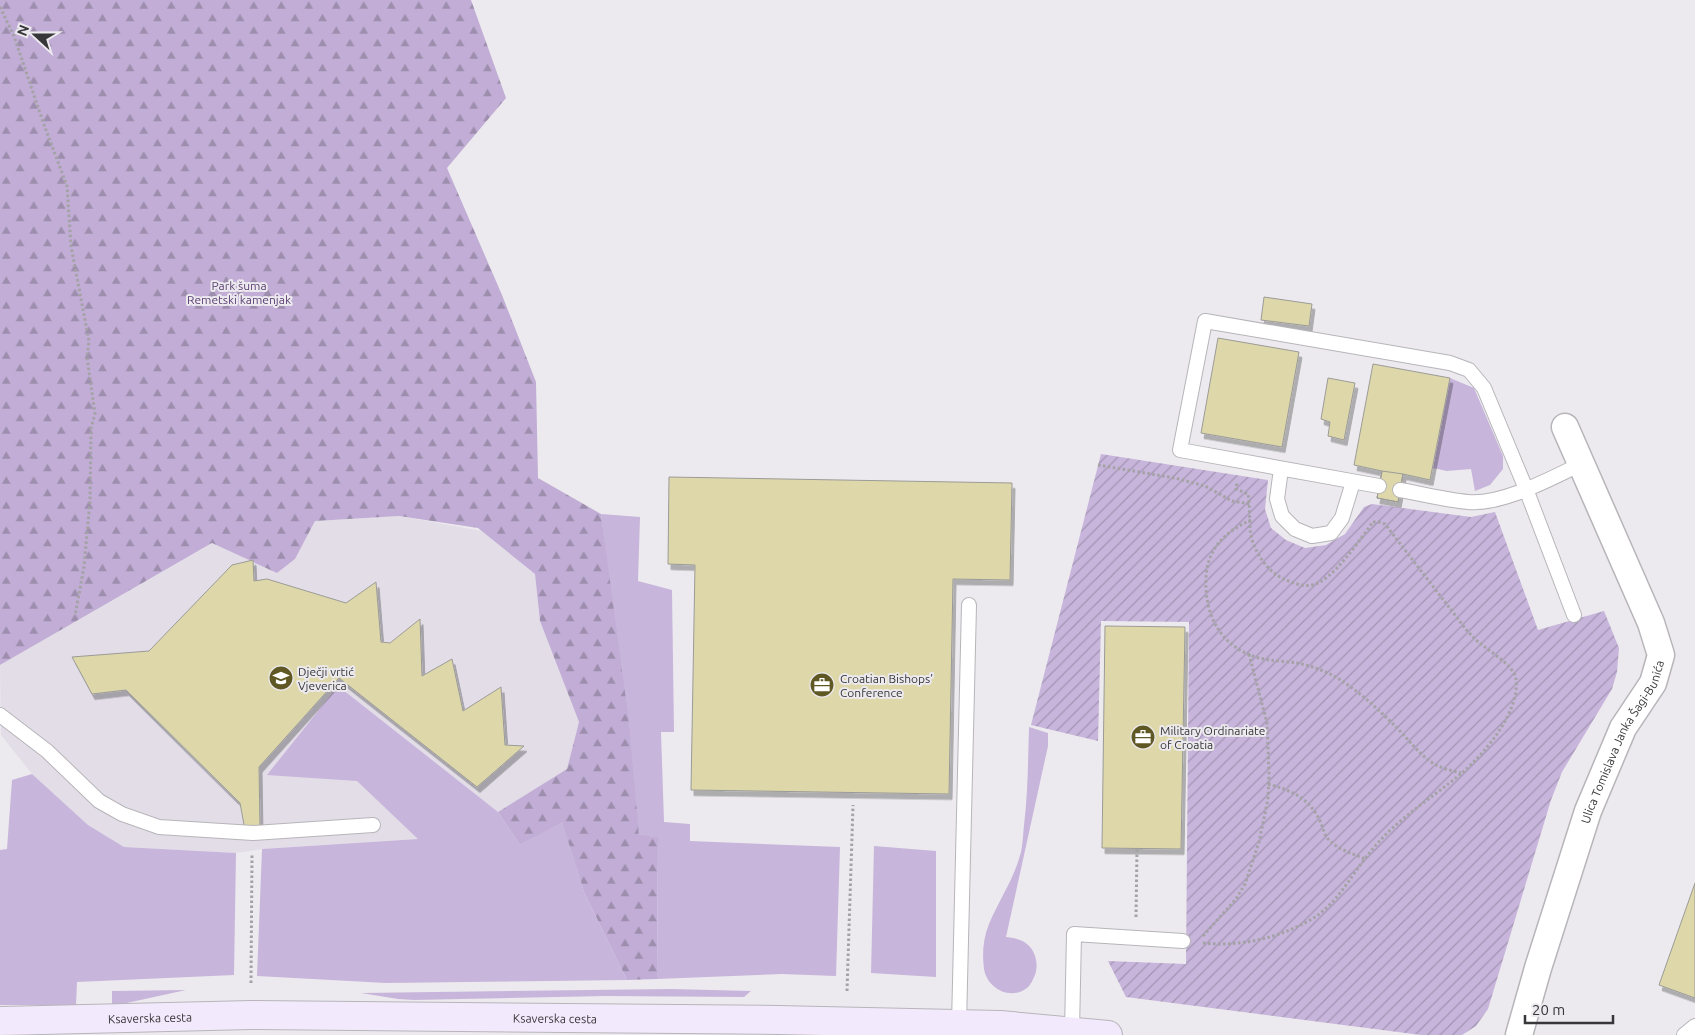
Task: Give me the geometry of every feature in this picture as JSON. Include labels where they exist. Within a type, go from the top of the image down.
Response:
[{"type":"main road","name":"Ksaverska cesta","points":[[0,1021],[262,1015],[959,1024],[1000,1025],[1108,1035]]},
{"type":"street","name":"Ulica Tomislava Janka Šagi-Bunića","points":[[1519,1035],[1538,968],[1588,811],[1622,728],[1653,683],[1661,655],[1651,623],[1565,427]]},
{"type":"lane","points":[[1379,486],[1180,450],[1205,320],[1450,363],[1469,370],[1484,388],[1526,489],[1574,615]]},
{"type":"lane","points":[[1400,490],[1470,502],[1498,500],[1581,464]]},
{"type":"lane","points":[[1281,469],[1277,499],[1282,516],[1296,529],[1312,536],[1331,533],[1342,518],[1354,482]]},
{"type":"lane","points":[[959,1024],[969,605]]},
{"type":"lane","points":[[0,715],[47,751],[99,801],[122,814],[159,827],[253,833],[373,825]]},
{"type":"lane","points":[[1072,1031],[1074,934],[1183,941]]},
{"type":"lane","points":[[1684,1035],[1695,1026]]},
{"type":"path","points":[[0,7],[14,36],[67,186],[71,246],[89,341],[87,357],[95,414],[91,428],[90,501],[84,567],[75,616]]},
{"type":"path","points":[[1241,461],[1236,489],[1248,494],[1252,538],[1261,559],[1269,570],[1282,579],[1297,584],[1313,585],[1327,577],[1344,561],[1373,522],[1384,524],[1473,638],[1510,668],[1515,675],[1516,682],[1514,698],[1503,725],[1485,749],[1461,773],[1414,810],[1376,844],[1330,905],[1313,918],[1289,930],[1256,941],[1221,944],[1197,942],[1236,899],[1245,884],[1259,842],[1268,799],[1267,723],[1249,654]]},
{"type":"path","points":[[1098,465],[1175,478],[1205,486],[1232,501],[1250,504]]},
{"type":"path","points":[[1251,520],[1235,527],[1222,539],[1213,552],[1207,568],[1206,589],[1209,609],[1217,629],[1231,644],[1249,654],[1260,658],[1298,663],[1321,669],[1339,679],[1355,690],[1383,715],[1420,754],[1436,765],[1461,773]]},
{"type":"path","points":[[1268,784],[1302,797],[1319,818],[1325,835],[1330,841],[1365,859]]},
{"type":"path","points":[[847,991],[853,805]]},
{"type":"path","points":[[251,983],[253,833]]},
{"type":"path","points":[[1136,938],[1137,849]]},
{"type":"shaded area","points":[[1450,378],[1474,388],[1503,456],[1503,469],[1490,485],[1475,491],[1471,469],[1447,471],[1433,468]]},
{"type":"shaded area","points":[[1101,454],[1268,480],[1265,509],[1271,528],[1286,540],[1305,548],[1326,545],[1345,534],[1364,507],[1372,504],[1471,517],[1495,512],[1538,630],[1604,611],[1619,648],[1617,672],[1612,689],[1562,772],[1551,800],[1488,1009],[1476,1026],[1462,1035],[1421,1035],[1126,997],[1108,961],[1186,964],[1189,622],[1101,621],[1098,741],[1031,725]]},
{"type":"shaded area","points":[[601,514],[640,517],[638,581],[672,590],[674,732],[661,732],[664,822],[690,824],[690,841],[840,847],[836,976],[782,974],[657,979],[658,837],[639,836]]},
{"type":"shaded area","name":"Dječji vrtić Vjeverica","points":[[399,516],[482,531],[535,574],[540,621],[579,722],[567,769],[498,812],[419,839],[262,849],[236,853],[124,847],[88,825],[32,774],[1,735],[0,665],[213,543],[277,573],[295,559],[315,521]]},
{"type":"shaded area","points":[[338,686],[498,812],[520,845],[562,821],[584,892],[627,980],[386,983],[257,976],[262,849],[418,839],[357,781],[267,775]]},
{"type":"shaded area","points":[[1029,727],[1048,733],[1048,746],[1006,937],[1023,941],[1027,944],[1034,953],[1037,964],[1035,975],[1027,988],[1020,992],[1007,993],[994,987],[986,976],[983,963],[984,946],[989,924],[1011,879],[1021,852],[1028,776]]},
{"type":"shaded area","points":[[32,774],[88,825],[124,847],[236,853],[234,975],[77,982],[76,1005],[0,1005],[0,850],[7,849],[12,780]]},
{"type":"shaded area","points":[[874,846],[936,851],[936,977],[871,973]]},
{"type":"shaded area","points":[[671,989],[751,991],[744,997],[605,996],[414,1000],[361,993]]},
{"type":"shaded area","points":[[186,990],[122,1004],[112,1004],[112,991]]},
{"type":"green space","name":"Park šuma Remetski kamenjak","points":[[0,0],[471,0],[506,98],[447,168],[502,295],[536,382],[538,478],[601,514],[628,715],[639,835],[658,837],[657,979],[627,980],[584,892],[562,822],[520,845],[498,812],[567,769],[579,722],[540,621],[535,574],[478,528],[399,516],[315,521],[295,559],[277,573],[212,543],[0,665]]},
{"type":"building","points":[[1264,297],[1312,304],[1309,326],[1261,320]]},
{"type":"building","points":[[1218,338],[1299,352],[1282,447],[1201,433]]},
{"type":"building","points":[[1373,364],[1450,378],[1430,480],[1403,474],[1398,502],[1377,498],[1382,471],[1354,465]]},
{"type":"building","points":[[1328,378],[1355,383],[1344,440],[1328,436],[1330,422],[1321,419]]},
{"type":"building","points":[[1382,471],[1403,474],[1398,502],[1377,498]]},
{"type":"building","name":"Croatian Bishops' Conference","points":[[669,477],[1012,483],[1010,580],[953,579],[949,794],[691,790],[695,565],[668,564]]},
{"type":"building","points":[[253,560],[254,581],[267,579],[346,603],[376,582],[381,642],[390,643],[420,619],[422,676],[452,659],[463,711],[501,687],[505,745],[524,746],[477,787],[339,678],[259,767],[260,828],[245,830],[240,803],[126,690],[92,694],[72,657],[149,651],[232,565]]},
{"type":"building","name":"Military Ordinariate of Croatia","points":[[1105,626],[1185,627],[1181,849],[1102,848]]},
{"type":"building","points":[[1695,883],[1695,998],[1659,985]]},
{"type":"place","name":"Dječji vrtić Vjeverica","points":[[281,678]]},
{"type":"place","name":"Croatian Bishops' Conference","points":[[822,685]]},
{"type":"place","name":"Military Ordinariate of Croatia","points":[[1143,737]]}]
